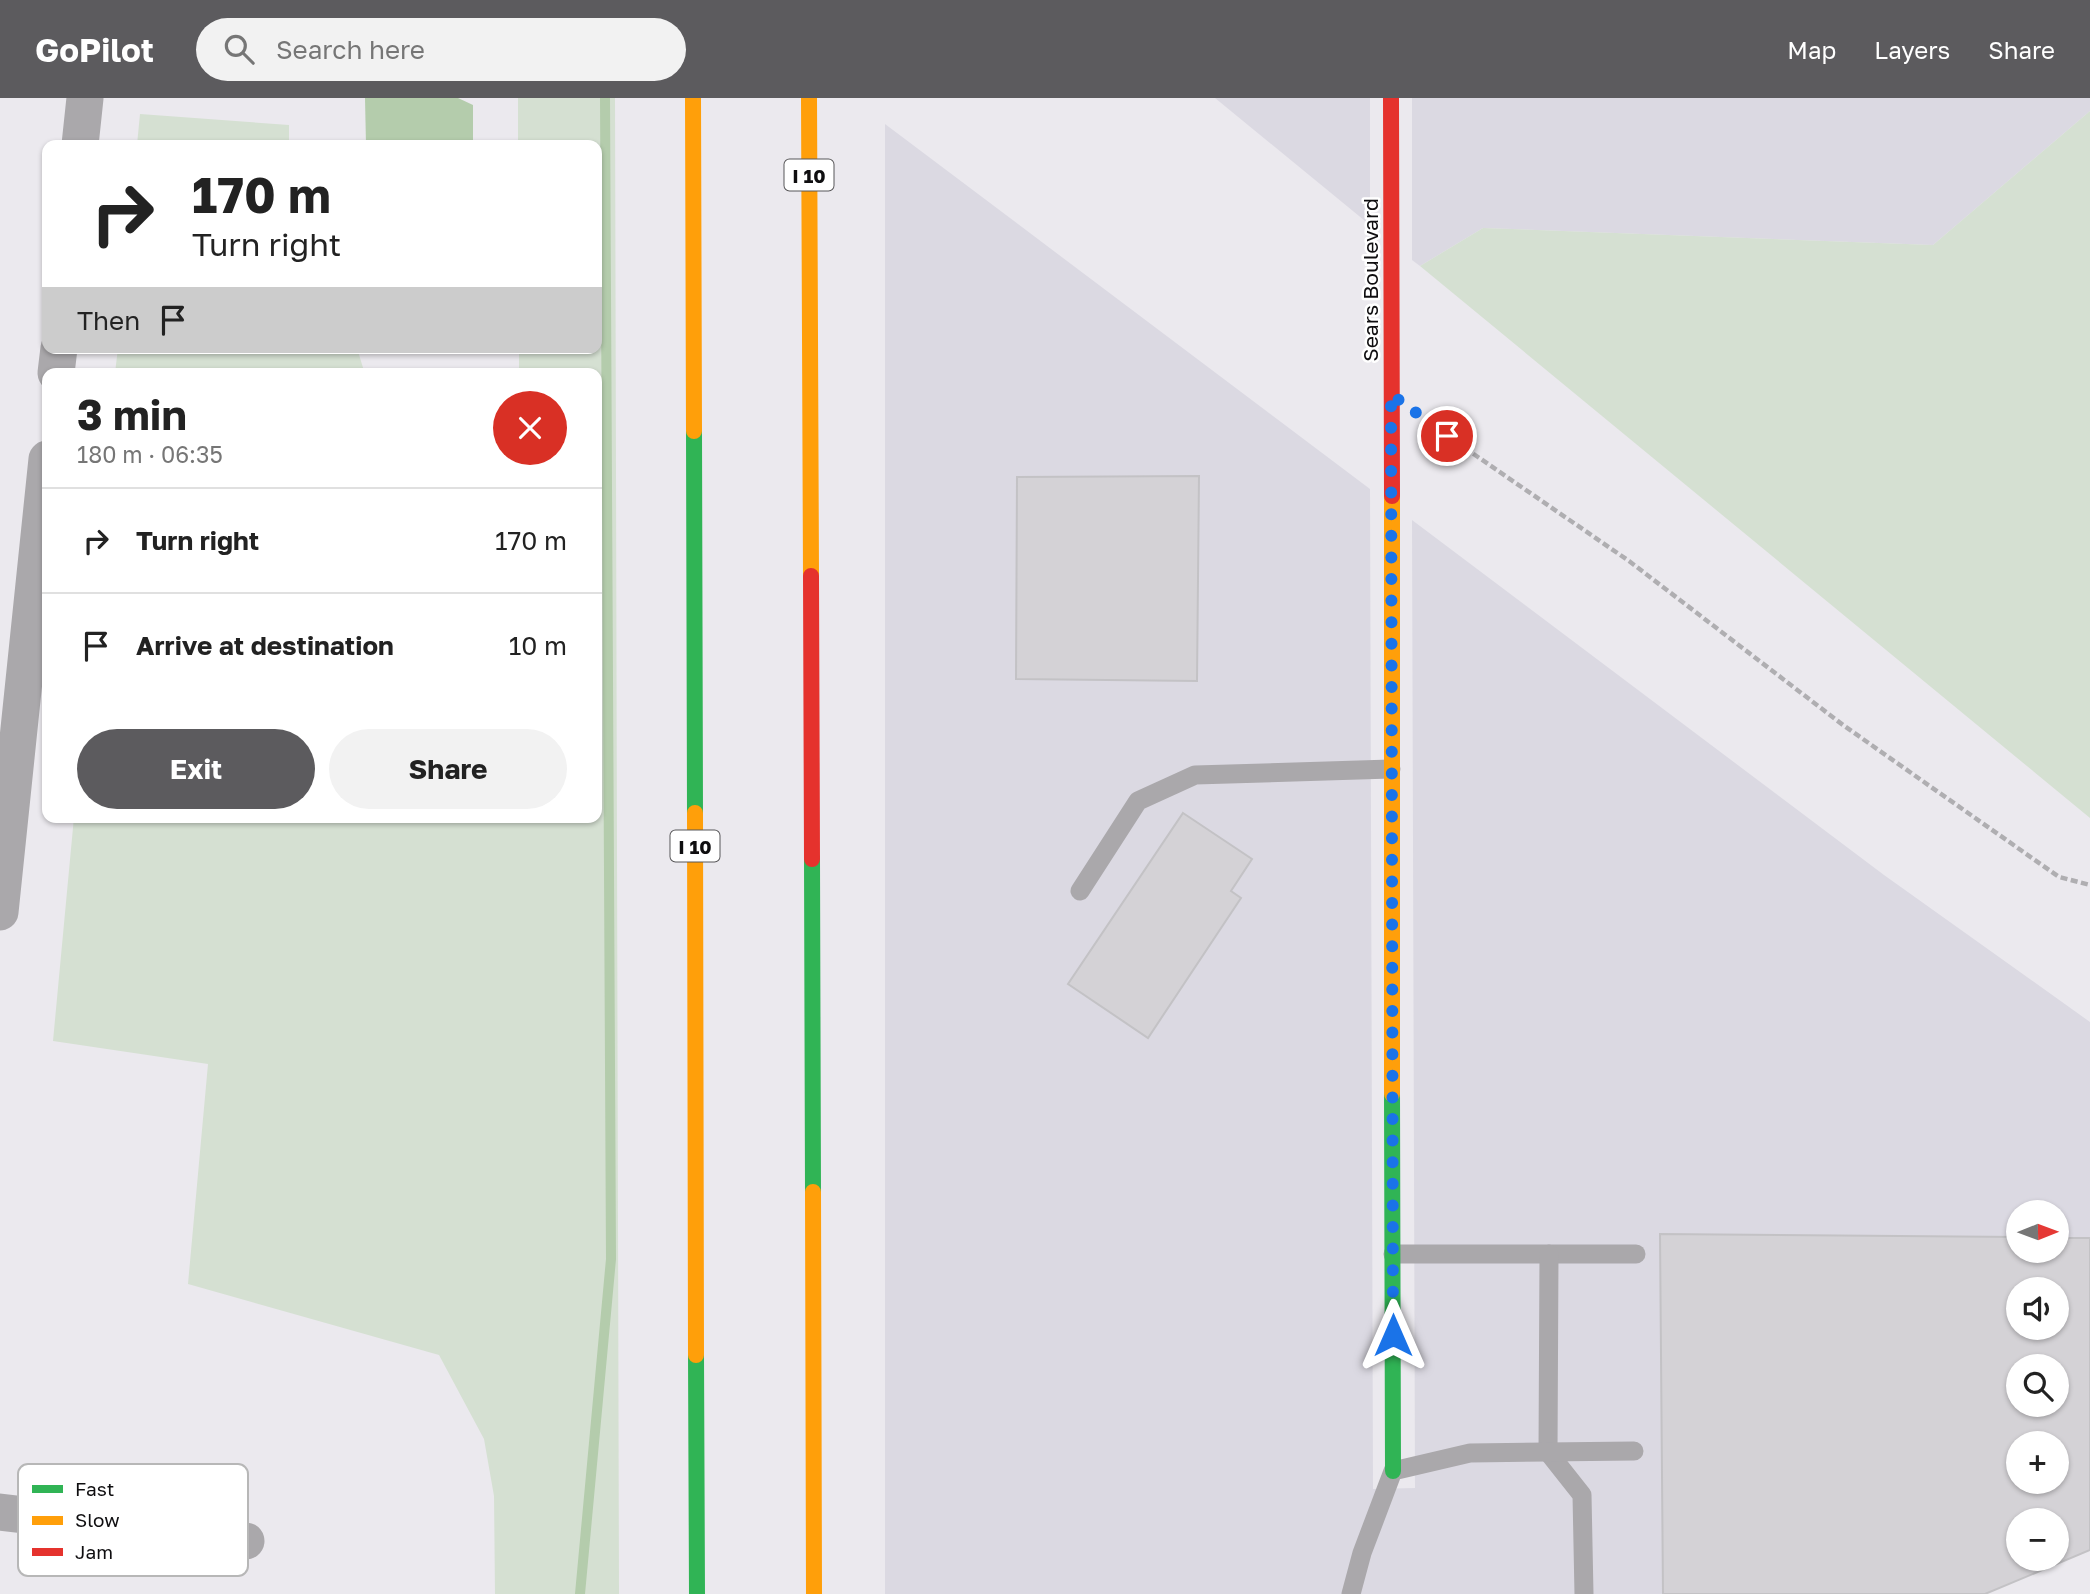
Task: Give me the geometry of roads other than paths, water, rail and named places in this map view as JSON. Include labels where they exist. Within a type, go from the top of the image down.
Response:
[{"type":"main road","name":"I 10","points":[[693,98],[696,1594]]},
{"type":"main road","name":"I 10","points":[[809,98],[814,1594]]},
{"type":"main road","name":"Sears Boulevard","points":[[1391,98],[1393,1471]]},
{"type":"street","points":[[81,140],[85,98]]},
{"type":"street","points":[[0,912],[42,507]]},
{"type":"street","points":[[0,1512],[18,1514]]},
{"type":"lane","points":[[1080,891],[1138,801],[1195,775],[1391,769]]},
{"type":"lane","points":[[1393,1254],[1636,1254]]},
{"type":"lane","points":[[1549,1254],[1548,1452],[1582,1495],[1584,1594]]},
{"type":"lane","points":[[1351,1594],[1362,1553],[1393,1471],[1470,1453],[1634,1451]]},
{"type":"waterway","points":[[580,1594],[611,1259],[605,98]]}]
